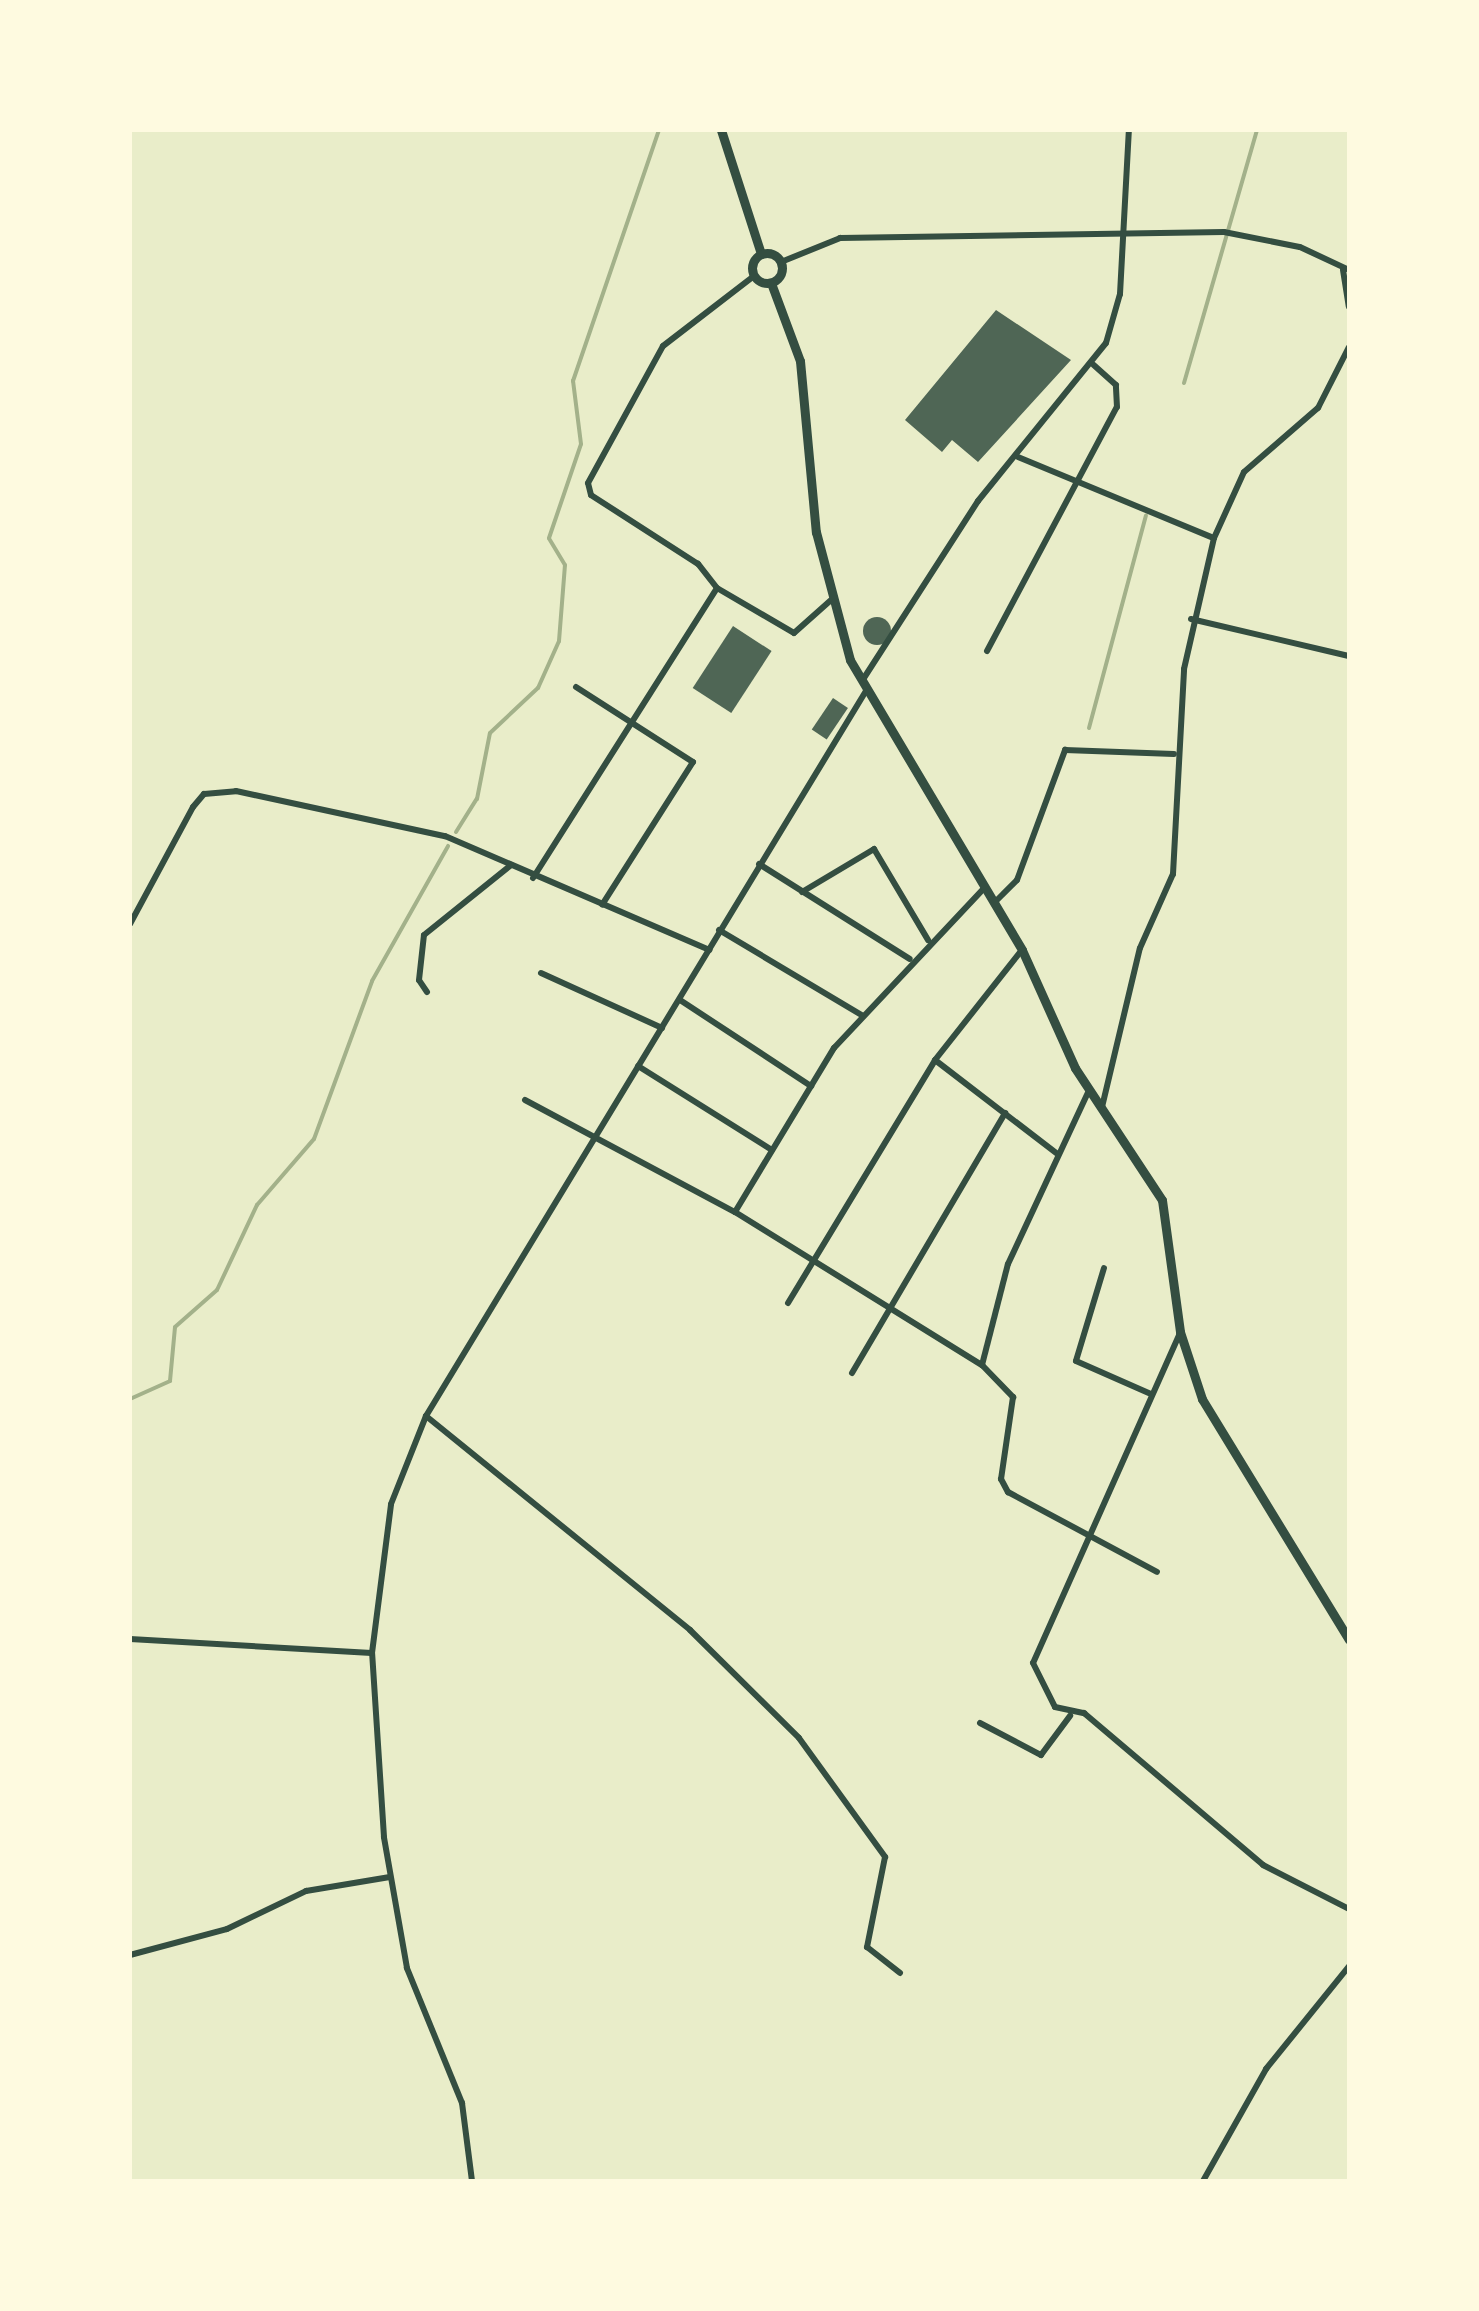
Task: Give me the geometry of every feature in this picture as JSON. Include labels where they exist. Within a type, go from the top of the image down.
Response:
[{"type":"street","points":[[721,130],[761,254],[754,276],[664,346],[588,483],[591,495],[698,564],[717,588],[794,633],[832,600]]},
{"type":"street","points":[[472,2181],[462,2103],[407,1968],[390,1878],[372,1653],[379,1553],[426,1416],[710,950],[864,686],[978,502],[1094,365],[1115,319],[1129,130]]},
{"type":"street","points":[[1349,270],[1224,232],[840,238],[781,262],[771,283],[800,360],[832,600],[864,686],[1022,950],[1089,1090],[1162,1200],[1180,1332],[1202,1399],[1258,1504],[1349,1640]]},
{"type":"street","points":[[761,254],[781,262]]},
{"type":"street","points":[[1338,265],[1349,308]]},
{"type":"street","points":[[754,276],[771,283]]},
{"type":"street","points":[[1102,1108],[1140,948],[1173,874],[1174,754],[1192,619],[1214,538],[1244,472],[1318,408],[1349,347]]},
{"type":"street","points":[[987,651],[987,636],[1078,485],[1117,407],[1116,385],[1094,365]]},
{"type":"street","points":[[1018,457],[1214,538]]},
{"type":"street","points":[[533,878],[717,588]]},
{"type":"street","points":[[1192,619],[1349,656]]},
{"type":"street","points":[[576,687],[693,762],[602,906]]},
{"type":"street","points":[[995,902],[1017,880],[1064,750],[1174,754]]},
{"type":"street","points":[[130,924],[192,807],[215,791],[268,794],[444,836],[533,878],[710,950]]},
{"type":"street","points":[[802,892],[874,849],[928,940]]},
{"type":"street","points":[[759,864],[910,959]]},
{"type":"street","points":[[427,992],[419,980],[424,935],[511,865]]},
{"type":"street","points":[[734,1212],[811,1086],[863,1016],[910,959],[985,886]]},
{"type":"street","points":[[720,930],[863,1016]]},
{"type":"street","points":[[788,1303],[935,1060],[1022,950]]},
{"type":"street","points":[[542,973],[662,1028]]},
{"type":"street","points":[[680,1000],[811,1086]]},
{"type":"street","points":[[935,1060],[1056,1152]]},
{"type":"street","points":[[638,1066],[772,1150]]},
{"type":"street","points":[[982,1366],[1008,1264],[1056,1152],[1089,1090]]},
{"type":"street","points":[[525,1100],[596,1132],[734,1212],[982,1366],[1013,1398],[1001,1479],[1008,1492],[1157,1572]]},
{"type":"street","points":[[852,1373],[1005,1113]]},
{"type":"street","points":[[1104,1268],[1076,1361],[1149,1393]]},
{"type":"street","points":[[1070,1716],[1054,1707],[1031,1656],[1180,1332]]},
{"type":"street","points":[[426,1416],[690,1630],[799,1738],[885,1858],[867,1948],[900,1973]]},
{"type":"street","points":[[130,1638],[372,1653]]},
{"type":"street","points":[[980,1723],[1040,1755],[1070,1716],[1084,1713],[1154,1766],[1262,1865],[1349,1909]]},
{"type":"street","points":[[130,1955],[227,1929],[306,1892],[390,1878]]},
{"type":"street","points":[[1203,2181],[1266,2069],[1349,1966]]},
{"type":"building","points":[[996,310],[1071,360],[978,462],[952,440],[942,452],[905,420]]},
{"type":"building","points":[[877,617],[887,621],[891,631],[887,641],[877,645],[867,641],[863,631],[867,621]]},
{"type":"building","points":[[733,626],[772,651],[731,713],[693,688]]},
{"type":"building","points":[[833,698],[848,708],[827,740],[812,730]]},
{"type":"waterway","points":[[456,832],[477,799],[490,733],[538,688],[559,641],[565,565],[549,538],[581,444],[573,381],[659,130]]},
{"type":"waterway","points":[[1184,383],[1257,130]]},
{"type":"waterway","points":[[1089,728],[1146,515]]},
{"type":"waterway","points":[[130,1399],[170,1381],[175,1327],[217,1290],[257,1205],[314,1139],[372,981],[448,846]]}]
